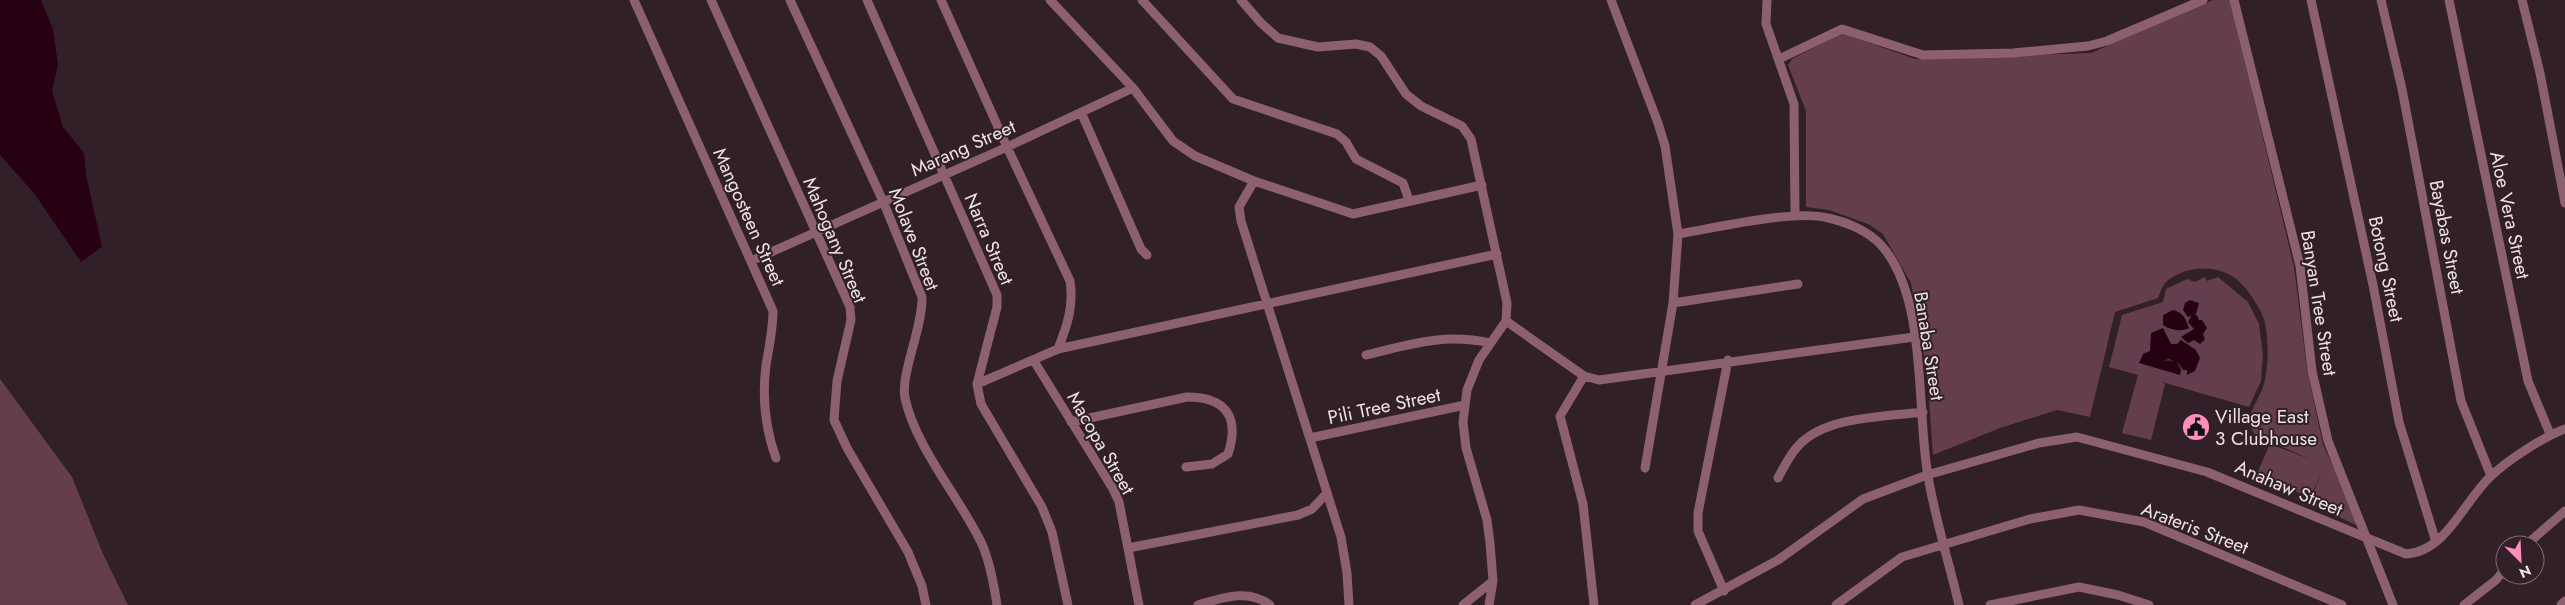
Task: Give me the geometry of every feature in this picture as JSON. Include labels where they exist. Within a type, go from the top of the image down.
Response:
[{"type":"street","name":"Mangosteen Street","points":[[634,0],[773,311],[766,367],[764,408],[770,440],[776,458]]},
{"type":"street","name":"Mahogany Street","points":[[711,0],[850,307],[851,320],[837,381],[834,420],[847,448],[908,552],[922,586],[926,605]]},
{"type":"street","name":"Molave Street","points":[[790,0],[883,201],[922,297],[922,314],[904,395],[908,413],[982,544],[998,605]]},
{"type":"street","name":"Narra Street","points":[[867,0],[997,295],[997,307],[977,384],[981,404],[988,419],[1042,507],[1052,532],[1068,605]]},
{"type":"street","points":[[941,0],[1070,281],[1073,298],[1068,325],[1058,349]]},
{"type":"street","points":[[1050,0],[1132,88],[1173,141],[1196,156],[1254,182],[1353,214],[1482,185]]},
{"type":"street","points":[[1142,0],[1233,98],[1337,134],[1346,142],[1356,159],[1403,183],[1409,200]]},
{"type":"street","points":[[1241,0],[1261,23],[1278,38],[1318,47],[1356,44],[1370,47],[1381,56],[1406,94],[1421,106],[1462,126],[1471,139],[1508,303],[1506,320],[1479,360],[1467,390],[1465,405],[1466,448],[1487,520],[1493,581],[1489,605]]},
{"type":"street","points":[[1611,0],[1660,130],[1678,234],[1673,303],[1660,372],[1656,414],[1645,468]]},
{"type":"street","points":[[1767,0],[1766,24],[1794,104],[1795,216]]},
{"type":"street","points":[[1779,59],[1842,29],[1923,55],[2013,53],[2088,46],[2107,41],[2203,0]]},
{"type":"street","name":"Banyan Tree Street","points":[[2234,0],[2276,162],[2300,266],[2312,371],[2328,441],[2393,605]]},
{"type":"street","name":"Botong Street","points":[[2311,0],[2371,275],[2400,422],[2436,542]]},
{"type":"street","name":"Bayabas Street","points":[[2381,0],[2404,99],[2461,401],[2491,476]]},
{"type":"street","name":"Aloe Vera Street","points":[[2448,0],[2528,380],[2550,434]]},
{"type":"street","points":[[2522,0],[2540,73],[2565,204]]},
{"type":"street","name":"Marang Street","points":[[751,261],[944,173],[1007,147],[1132,88]]},
{"type":"street","points":[[1081,112],[1141,248],[1147,255]]},
{"type":"street","points":[[1254,182],[1239,207],[1267,304],[1340,537],[1347,573],[1349,605]]},
{"type":"street","name":"Banaba Street","points":[[1678,234],[1795,216],[1827,217],[1856,227],[1881,245],[1897,269],[1908,299],[1923,412],[1927,476],[1959,605]]},
{"type":"street","points":[[977,384],[1058,349],[1497,254]]},
{"type":"street","points":[[1673,303],[1798,284]]},
{"type":"street","points":[[1506,320],[1584,376],[1599,380],[1728,360],[1914,336]]},
{"type":"street","points":[[1366,355],[1435,339],[1457,337],[1490,343]]},
{"type":"street","points":[[1724,591],[1698,531],[1698,513],[1728,360]]},
{"type":"street","name":"Macopa Street","points":[[1034,361],[1113,489],[1119,502],[1140,605]]},
{"type":"street","points":[[1584,376],[1560,416],[1583,504],[1594,605]]},
{"type":"street","points":[[1071,422],[1187,397],[1205,397],[1219,402],[1230,419],[1234,435],[1228,454],[1212,464],[1186,467]]},
{"type":"street","name":"Pili Tree Street","points":[[1310,438],[1465,405]]},
{"type":"street","points":[[1778,478],[1798,446],[1815,432],[1837,423],[1923,412]]},
{"type":"street","name":"Anahaw Street","points":[[1695,605],[1724,591],[1778,560],[1863,499],[1927,476],[2039,443],[2077,437],[2208,472],[2406,554],[2418,553],[2436,542],[2491,476],[2550,434],[2565,429]]},
{"type":"street","points":[[1128,548],[1298,515],[1312,509],[1327,493]]},
{"type":"street","name":"Arateris Street","points":[[1836,605],[1902,557],[2030,519],[2079,510],[2144,522],[2342,605]]},
{"type":"street","points":[[2537,535],[2565,511]]},
{"type":"street","points":[[1463,605],[1493,581]]},
{"type":"street","points":[[2464,605],[2495,581]]},
{"type":"street","points":[[1990,605],[2079,587],[2118,595],[2149,605]]},
{"type":"street","points":[[1198,605],[1230,595],[1260,598],[1270,605]]},
{"type":"street","points":[[2561,605],[2565,601]]},
{"type":"shaded area","points":[[0,0],[41,0],[53,29],[58,65],[52,91],[63,127],[84,153],[86,175],[102,247],[81,262],[34,193],[0,155]]},
{"type":"shaded area","points":[[2213,0],[2230,0],[2294,267],[2307,370],[2323,445],[2359,520],[2356,525],[2309,503],[2321,474],[2310,497],[2256,476],[2270,444],[2312,460],[2255,435],[2248,423],[2265,380],[2268,353],[2267,335],[2264,319],[2259,308],[2248,291],[2227,273],[2210,269],[2183,272],[2166,282],[2158,298],[2115,312],[2090,417],[2057,410],[2000,428],[1933,455],[1927,372],[1911,283],[1883,234],[1868,224],[1829,210],[1806,207],[1806,111],[1788,65],[1792,59],[1842,33],[1915,59],[2091,53]]},
{"type":"shaded area","points":[[2205,277],[2207,281],[2218,277],[2248,302],[2259,324],[2263,355],[2261,381],[2249,407],[2162,382],[2165,384],[2151,440],[2122,433],[2138,375],[2109,367],[2122,315],[2163,302],[2166,289],[2187,279],[2195,282]]},
{"type":"shaded area","points":[[2190,300],[2199,303],[2196,314],[2188,317],[2183,310],[2185,303]]},
{"type":"shaded area","points":[[2173,310],[2184,316],[2189,328],[2176,330],[2163,325],[2163,315]]},
{"type":"shaded area","points":[[2192,315],[2197,315],[2207,328],[2203,334],[2205,339],[2200,344],[2194,340],[2188,343],[2181,337],[2194,329],[2188,322]]},
{"type":"shaded area","points":[[2163,328],[2171,344],[2177,344],[2181,340],[2196,350],[2200,358],[2195,371],[2187,375],[2187,370],[2183,370],[2177,363],[2181,370],[2180,375],[2139,363],[2143,354],[2150,351],[2151,333]]},
{"type":"shaded area","points":[[0,379],[72,477],[103,554],[128,605],[0,605]]},
{"type":"place","name":"Village East 3 Clubhouse","points":[[2196,427]]}]
